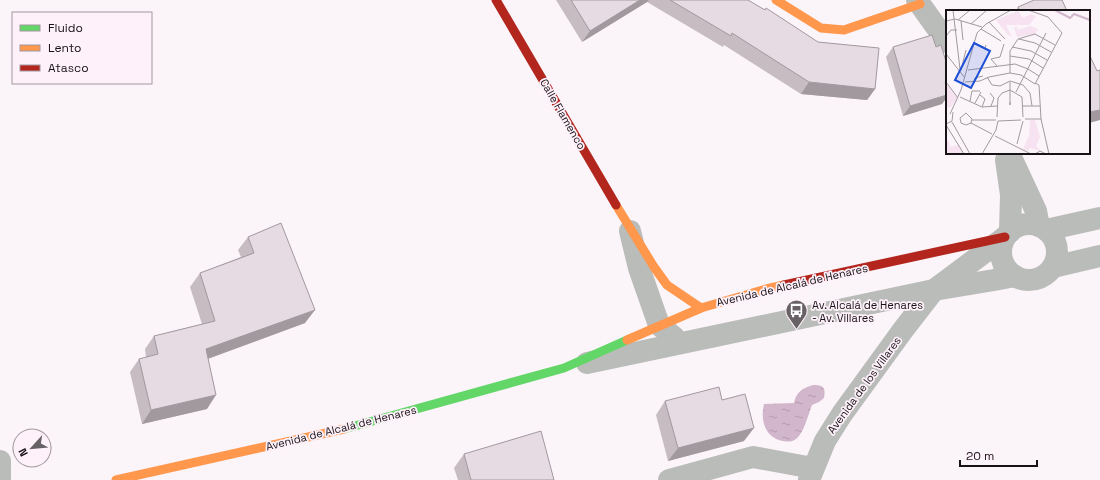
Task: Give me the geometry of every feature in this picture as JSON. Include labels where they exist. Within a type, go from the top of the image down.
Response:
[{"type":"street","name":"Calle Flamenco","points":[[496,0],[629,228],[654,267],[667,285],[700,308]]},
{"type":"street","points":[[776,0],[821,28],[844,30],[919,2],[946,41]]},
{"type":"street","points":[[1005,154],[1011,195],[1008,234]]},
{"type":"street","points":[[1009,154],[1036,211],[1042,228]]},
{"type":"street","points":[[1042,228],[1100,218]]},
{"type":"street","points":[[1031,224],[1042,228],[1052,236],[1056,243],[1056,260],[1053,267],[1042,277],[1028,280],[1021,279],[1015,276],[1004,266],[1001,252],[1002,244],[1008,234],[1016,227],[1031,224]]},
{"type":"street","name":"Calle Flamenco","points":[[629,228],[638,268],[659,325]]},
{"type":"street","name":"Avenida de los Villares","points":[[811,474],[825,441],[842,414],[934,290],[1008,234]]},
{"type":"street","name":"Avenida de Alcalá de Henares","points":[[564,368],[700,308],[766,289],[1008,234]]},
{"type":"street","points":[[1053,267],[1100,256]]},
{"type":"street","name":"Avenida de Alcalá de Henares","points":[[116,480],[338,430],[564,368],[934,290],[1015,276]]},
{"type":"street","points":[[659,325],[673,336],[686,342]]},
{"type":"street","points":[[669,480],[753,457],[811,474]]},
{"type":"street","points":[[0,461],[0,480]]},
{"type":"water","points":[[813,385],[823,387],[825,391],[824,398],[812,405],[804,428],[799,436],[788,442],[772,436],[765,427],[763,416],[764,404],[794,403],[796,396],[800,391]]},
{"type":"building","points":[[571,0],[640,0],[590,31]]},
{"type":"building","points":[[670,0],[748,0],[765,10],[766,8],[818,42],[879,48],[875,89],[809,82],[732,33],[731,36]]},
{"type":"building","points":[[1034,0],[1062,0],[1067,10],[1020,10],[1018,7]]},
{"type":"building","points":[[932,35],[936,47],[941,45],[946,62],[946,95],[910,106],[893,47]]},
{"type":"building","points":[[1090,56],[1097,71],[1100,70],[1100,110],[1090,112]]},
{"type":"building","points":[[281,223],[315,310],[206,349],[216,395],[151,410],[139,359],[158,354],[154,336],[215,321],[200,273],[254,253],[248,237]]},
{"type":"building","points":[[719,387],[722,400],[745,394],[754,428],[678,448],[665,401]]},
{"type":"building","points":[[541,431],[554,480],[471,480],[464,454]]},
{"type":"traffic: fast","points":[[344,429],[564,368],[627,340]]},
{"type":"traffic: slow","points":[[776,0],[821,28],[844,30],[920,4]]},
{"type":"traffic: slow","points":[[616,205],[654,267],[667,285],[701,308]]},
{"type":"traffic: slow","points":[[627,340],[701,308],[784,285]]},
{"type":"traffic: slow","points":[[116,480],[344,429]]},
{"type":"traffic: jam","points":[[496,0],[616,205]]},
{"type":"traffic: jam","points":[[784,285],[1005,237]]},
{"type":"place","name":"Av. Alcalá de Henares - Av. Villares","points":[[796,330]]}]
